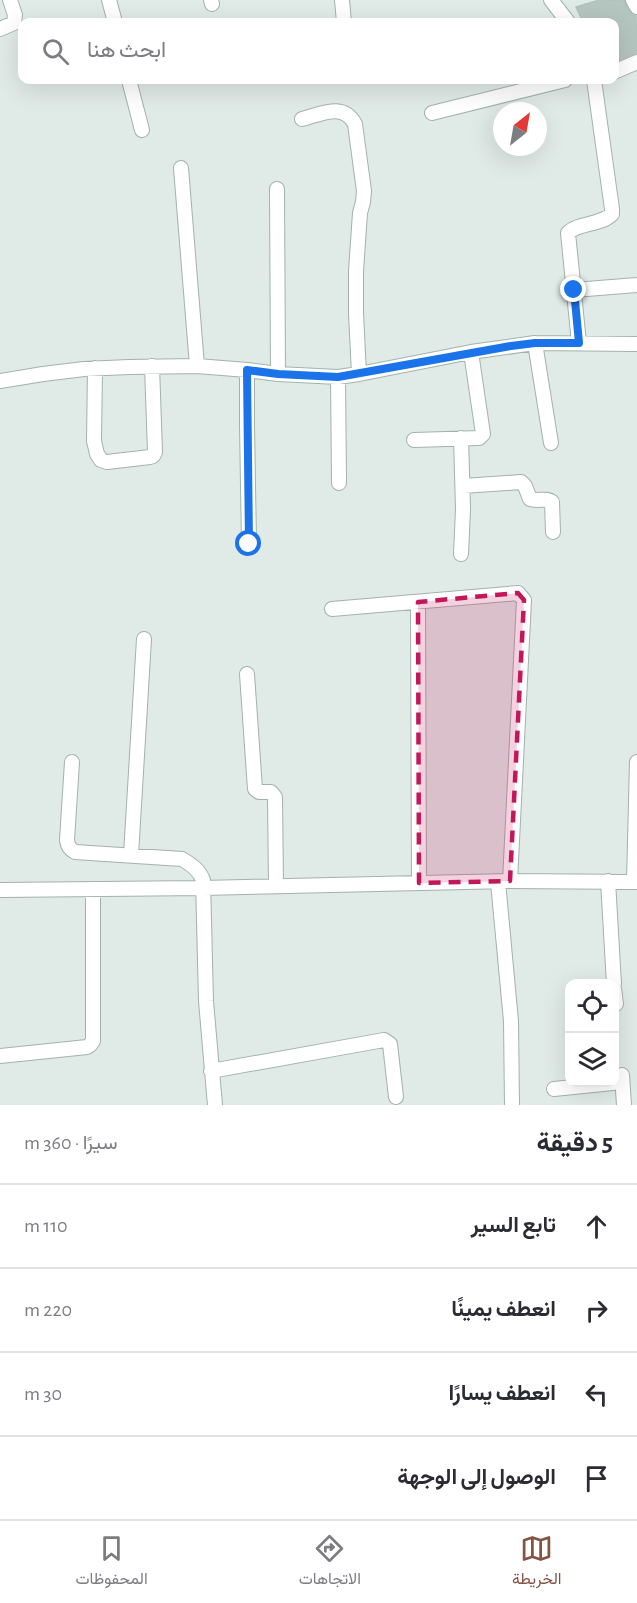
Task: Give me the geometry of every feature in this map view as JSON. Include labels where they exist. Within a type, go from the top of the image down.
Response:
[{"type":"street","points":[[0,29],[14,23],[15,15],[10,0]]},
{"type":"street","points":[[110,0],[114,18]]},
{"type":"street","points":[[342,0],[344,18]]},
{"type":"street","points":[[551,0],[565,18]]},
{"type":"street","points":[[633,0],[637,7]]},
{"type":"street","points":[[619,70],[637,62]]},
{"type":"street","points":[[130,84],[142,130]]},
{"type":"street","points":[[432,113],[549,84]]},
{"type":"street","points":[[579,343],[568,233],[573,229],[606,220],[612,214],[596,84]]},
{"type":"street","points":[[302,119],[338,110],[351,116],[355,124],[364,191],[356,271],[359,374]]},
{"type":"street","points":[[181,168],[197,366]]},
{"type":"street","points":[[277,189],[278,374]]},
{"type":"street","points":[[574,290],[637,285]]},
{"type":"street","points":[[535,343],[551,443]]},
{"type":"street","points":[[0,381],[96,368],[152,366],[197,366],[338,377],[471,352],[535,343],[637,344]]},
{"type":"street","points":[[414,440],[479,438],[483,431],[471,352]]},
{"type":"street","points":[[96,368],[94,441],[97,454],[101,460],[107,462],[150,457],[155,452],[152,366]]},
{"type":"street","points":[[247,370],[249,544]]},
{"type":"street","points":[[338,377],[339,483]]},
{"type":"street","points":[[460,438],[463,486],[461,554]]},
{"type":"street","points":[[463,486],[520,482],[525,486],[530,499],[546,499],[552,502],[553,532]]},
{"type":"street","points":[[332,609],[519,593],[524,600],[504,881],[511,1021],[512,1105]]},
{"type":"street","points":[[418,602],[419,883]]},
{"type":"street","points":[[131,855],[144,639]]},
{"type":"street","points":[[248,674],[255,789],[259,792],[271,792],[275,798],[276,886]]},
{"type":"street","points":[[72,762],[68,846],[75,852],[182,859],[196,869],[203,880],[206,1001],[214,1105]]},
{"type":"street","points":[[0,890],[504,881],[635,882],[637,762]]},
{"type":"street","points":[[608,881],[614,979]]},
{"type":"street","points":[[0,1056],[87,1047],[93,1041],[93,889]]},
{"type":"street","points":[[212,1071],[384,1040],[390,1044],[396,1097]]},
{"type":"street","points":[[554,1089],[622,1079],[624,1105]]},
{"type":"highlighted area","points":[[518,593],[524,600],[510,881],[419,883],[418,602]]},
{"type":"building","points":[[599,0],[624,0],[630,12],[636,16],[637,53],[619,60],[619,18],[581,18],[576,7]]},
{"type":"route","points":[[249,544],[247,370],[338,377],[511,346],[535,343],[579,343],[574,290]]}]
